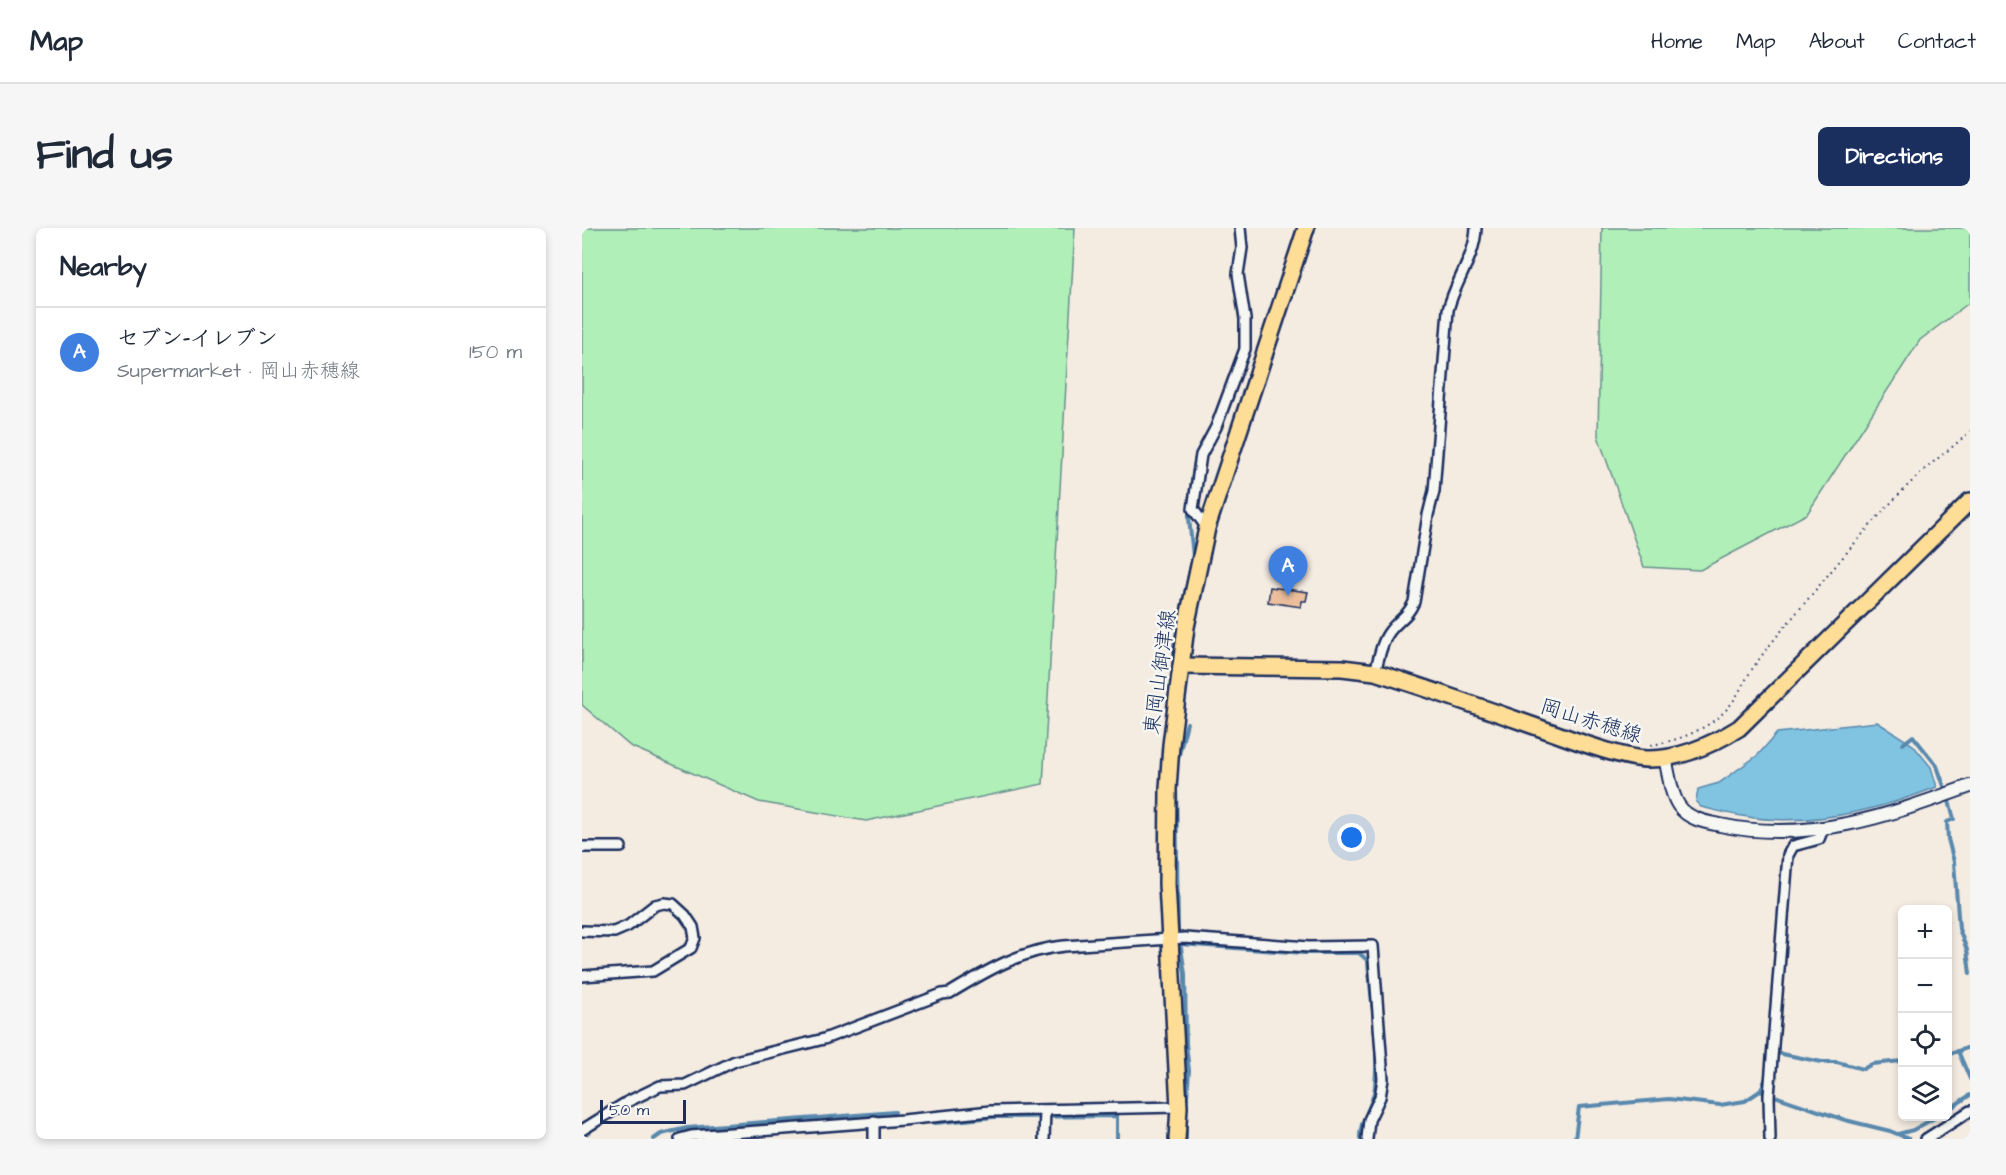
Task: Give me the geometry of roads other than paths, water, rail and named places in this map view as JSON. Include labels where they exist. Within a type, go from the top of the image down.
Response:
[{"type":"main road","name":"東岡山御津線","points":[[1178,1139],[1179,1107],[1167,884],[1168,789],[1181,666],[1195,581],[1207,528],[1306,228]]},
{"type":"main road","name":"岡山赤穂線","points":[[1181,666],[1342,668],[1375,672],[1576,741],[1631,757],[1647,760],[1665,758],[1716,742],[1739,728],[1970,501]]},
{"type":"street","points":[[1207,528],[1193,509],[1201,455],[1216,428],[1245,349],[1245,319],[1238,274],[1242,248],[1240,228]]},
{"type":"street","points":[[1375,672],[1384,640],[1390,630],[1409,614],[1414,602],[1434,491],[1448,310],[1456,284],[1472,253],[1476,228]]},
{"type":"street","points":[[1665,758],[1673,792],[1680,807],[1698,821],[1739,829],[1770,831],[1822,829],[1861,822],[1893,814],[1970,786]]},
{"type":"street","points":[[1770,1139],[1770,1095],[1788,855],[1792,846],[1819,839],[1822,829]]},
{"type":"street","points":[[582,847],[621,847]]},
{"type":"street","points":[[582,932],[614,932],[628,926],[655,905],[664,903],[673,904],[685,915],[693,927],[695,938],[691,948],[653,971],[582,976]]},
{"type":"street","points":[[582,1130],[627,1102],[660,1086],[685,1084],[735,1061],[835,1036],[942,994],[950,993],[1018,956],[1055,946],[1169,938],[1309,947],[1373,946],[1383,1079],[1380,1097],[1369,1120],[1367,1139]]},
{"type":"street","points":[[680,1139],[691,1136],[991,1111],[1045,1114],[1179,1107]]},
{"type":"street","points":[[1926,1139],[1970,1111]]},
{"type":"street","points":[[1044,1139],[1045,1114]]},
{"type":"street","points":[[874,1121],[874,1139]]},
{"type":"water","points":[[1877,722],[1913,745],[1931,767],[1937,787],[1866,810],[1792,820],[1726,813],[1701,807],[1696,802],[1698,789],[1719,783],[1758,755],[1777,733]]},
{"type":"waterway","points":[[1173,650],[1193,556],[1189,501],[1195,460],[1202,445]]},
{"type":"waterway","points":[[1176,766],[1187,723]]},
{"type":"waterway","points":[[1903,744],[1913,736],[1937,766],[1945,789]]},
{"type":"waterway","points":[[1176,782],[1178,933]]},
{"type":"waterway","points":[[1949,801],[1954,819],[1947,822],[1948,839],[1954,862],[1959,929],[1967,950],[1970,974]]},
{"type":"waterway","points":[[1180,944],[1304,953],[1359,953],[1368,961],[1376,1071],[1374,1093],[1362,1125],[1360,1139]]},
{"type":"waterway","points":[[1181,948],[1185,974],[1186,1044],[1189,1071],[1186,1108]]},
{"type":"waterway","points":[[1970,1047],[1958,1051],[1970,1079]]},
{"type":"waterway","points":[[1952,1053],[1958,1051]]},
{"type":"waterway","points":[[1777,1053],[1822,1062],[1837,1062],[1863,1069],[1872,1064],[1898,1061]]},
{"type":"waterway","points":[[1760,1091],[1766,1078]]},
{"type":"waterway","points":[[1575,1139],[1579,1107],[1669,1099],[1720,1105],[1745,1101],[1760,1091],[1909,1139]]},
{"type":"waterway","points":[[1952,1107],[1970,1095]]},
{"type":"waterway","points":[[654,1139],[661,1134],[687,1128],[895,1112]]},
{"type":"waterway","points":[[935,1123],[994,1117],[1117,1116],[1117,1139]]},
{"type":"waterway","points":[[1186,1116],[1186,1139]]},
{"type":"waterway","points":[[1898,1134],[1913,1130],[1929,1121]]},
{"type":"place","name":"セブン-イレブン","points":[[1288,596]]}]
